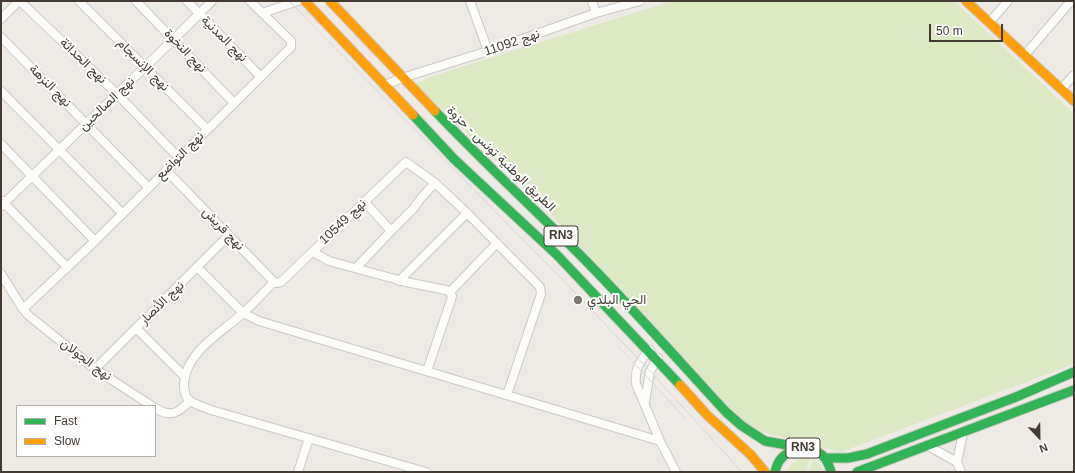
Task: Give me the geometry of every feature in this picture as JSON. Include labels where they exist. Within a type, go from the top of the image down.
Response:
[{"type":"main road","name":"RN3","points":[[305,1],[454,159],[557,255],[707,415],[751,454],[765,472]]},
{"type":"main road","name":"الطريق الوطنية تونس - حزوة","points":[[330,1],[467,145],[516,191],[589,264],[726,412],[742,426],[765,441],[804,448]]},
{"type":"main road","points":[[966,1],[1074,102]]},
{"type":"main road","points":[[826,458],[848,458],[867,454],[1016,397],[1074,372]]},
{"type":"main road","points":[[857,472],[1074,390]]},
{"type":"main road","name":"RN3","points":[[775,472],[779,460],[786,453],[794,449],[804,448],[816,450],[826,458],[831,468],[831,472]]},
{"type":"street","name":"نهج الإنسجام","points":[[79,1],[207,129]]},
{"type":"street","name":"نهج النخوة","points":[[136,1],[234,103]]},
{"type":"street","name":"نهج المدنية","points":[[187,1],[261,76]]},
{"type":"street","name":"نهج الصالحين","points":[[2,203],[60,150],[116,94],[174,40],[212,1]]},
{"type":"street","name":"نهج التواضع","points":[[22,309],[95,241],[292,44],[291,41],[250,1]]},
{"type":"street","points":[[262,13],[298,1]]},
{"type":"street","points":[[471,1],[488,51]]},
{"type":"street","points":[[592,1],[596,13]]},
{"type":"street","name":"نهج 11092","points":[[385,85],[596,13],[640,1]]},
{"type":"street","points":[[989,23],[1008,1]]},
{"type":"street","points":[[1024,56],[1071,1]]},
{"type":"street","points":[[1,19],[17,2]]},
{"type":"street","name":"نهج الحداثة","points":[[17,2],[116,94],[178,157]]},
{"type":"street","name":"نهج النزهة","points":[[1,37],[87,123],[148,187]]},
{"type":"street","points":[[1061,89],[1074,75]]},
{"type":"street","points":[[1,91],[122,214]]},
{"type":"street","points":[[1,144],[95,241]]},
{"type":"street","name":"نهج 10549","points":[[185,377],[189,366],[201,348],[313,252],[406,162],[435,183]]},
{"type":"street","name":"نهج قريش","points":[[166,170],[229,235],[278,282]]},
{"type":"street","points":[[356,268],[414,208],[435,183],[467,213],[540,287],[541,294],[507,395]]},
{"type":"street","points":[[364,201],[391,231]]},
{"type":"street","points":[[2,203],[67,267]]},
{"type":"street","points":[[399,281],[467,213]]},
{"type":"street","name":"نهج الأنصار","points":[[95,369],[198,268],[229,235]]},
{"type":"street","points":[[450,292],[497,243]]},
{"type":"street","points":[[313,252],[329,261],[399,281],[450,292]]},
{"type":"street","points":[[198,268],[243,313],[259,321],[660,441]]},
{"type":"street","name":"نهج الجولان","points":[[1,274],[22,309],[95,369],[150,405]]},
{"type":"street","points":[[427,371],[451,300],[452,296],[450,292]]},
{"type":"street","points":[[136,328],[185,377],[184,391],[190,401],[211,410],[426,472]]},
{"type":"street","points":[[660,341],[648,351],[637,367],[635,377],[640,395],[645,402],[660,441],[676,472]]},
{"type":"street","points":[[645,402],[650,371],[656,359],[667,349]]},
{"type":"street","points":[[156,408],[166,413],[174,414],[181,410],[190,401]]},
{"type":"street","points":[[961,472],[957,462],[963,433]]},
{"type":"street","points":[[298,472],[309,438]]},
{"type":"street","points":[[928,446],[957,462]]},
{"type":"green space","points":[[672,1],[954,1],[1074,114],[1074,364],[841,452],[754,430],[739,418],[541,204],[416,84],[433,76]]},
{"type":"green space","points":[[802,458],[810,458],[806,472],[786,472],[791,464]]},
{"type":"green space","points":[[813,459],[821,465],[825,472],[809,472]]},
{"type":"tram line","points":[[289,1],[583,301],[650,371],[742,472]]},
{"type":"tram line","points":[[618,346],[685,418]]},
{"type":"traffic: fast","points":[[435,111],[606,281],[726,412],[742,426],[765,441],[804,448]]},
{"type":"traffic: fast","points":[[413,115],[454,159],[557,255],[680,385]]},
{"type":"traffic: fast","points":[[825,458],[848,458],[867,454],[1016,397],[1074,372]]},
{"type":"traffic: fast","points":[[857,472],[1074,390]]},
{"type":"traffic: fast","points":[[775,472],[778,463],[784,456],[794,450],[800,449],[812,449],[822,455],[827,461],[831,472]]},
{"type":"traffic: slow","points":[[305,1],[413,115]]},
{"type":"traffic: slow","points":[[330,1],[435,111]]},
{"type":"traffic: slow","points":[[966,1],[1074,101]]},
{"type":"traffic: slow","points":[[680,385],[707,415],[751,455],[765,472]]},
{"type":"place","name":"الحي البلدي","points":[[578,300]]}]
